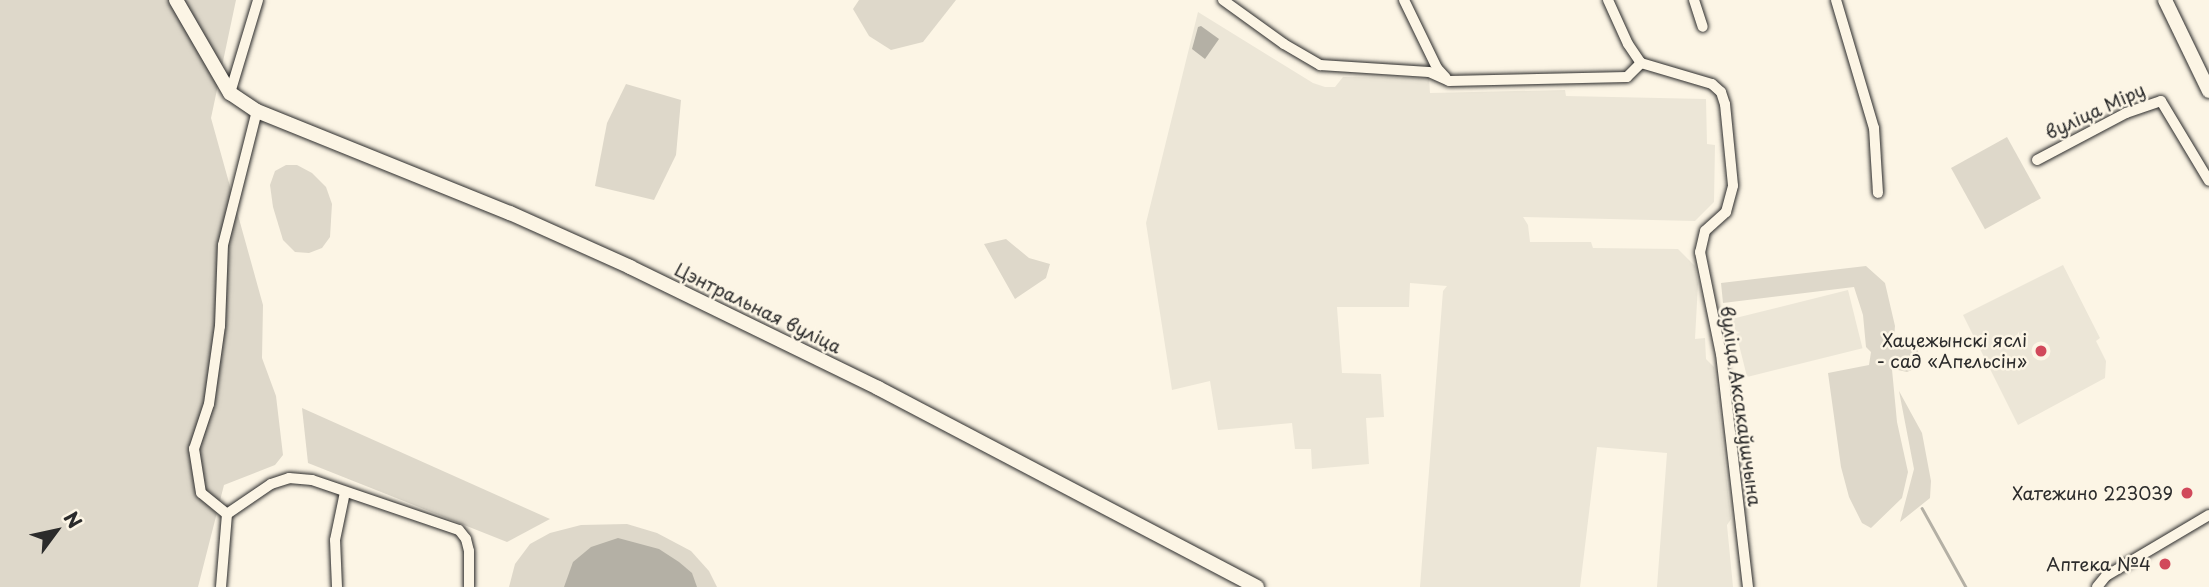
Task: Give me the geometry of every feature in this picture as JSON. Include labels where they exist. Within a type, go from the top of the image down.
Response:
[{"type":"street","points":[[176,0],[230,93]]},
{"type":"street","points":[[230,93],[258,0]]},
{"type":"street","points":[[1223,0],[1284,44],[1320,65],[1429,72],[1449,81],[1627,77],[1641,63],[1628,44],[1608,0]]},
{"type":"street","points":[[1404,0],[1437,68],[1449,81]]},
{"type":"street","points":[[1694,0],[1703,27]]},
{"type":"street","points":[[1836,0],[1874,128],[1878,193]]},
{"type":"street","points":[[2165,0],[2209,91]]},
{"type":"street","name":"вуліца Аксакаўшчына","points":[[1641,63],[1712,84],[1721,92],[1726,104],[1733,186],[1726,212],[1705,231],[1700,251],[1721,354],[1748,587]]},
{"type":"street","name":"Цэнтральная вуліца","points":[[230,93],[257,111],[510,213],[630,267],[878,388],[1256,587]]},
{"type":"street","name":"вуліца Міру","points":[[2037,160],[2126,113],[2161,101],[2209,181]]},
{"type":"street","points":[[227,514],[201,493],[194,449],[209,404],[218,339],[223,245],[257,111]]},
{"type":"street","points":[[227,514],[271,484],[289,478],[312,480],[459,530],[466,539],[469,551],[469,587]]},
{"type":"street","points":[[337,587],[335,540],[345,492]]},
{"type":"street","points":[[221,587],[227,514]]},
{"type":"street","points":[[2097,587],[2106,576],[2209,515]]},
{"type":"shaded area","points":[[0,0],[236,0],[211,118],[263,305],[262,358],[276,396],[283,455],[275,465],[224,485],[198,587],[0,587]]},
{"type":"shaded area","points":[[859,0],[956,0],[923,42],[891,50],[869,36],[853,9]]},
{"type":"shaded area","points":[[1198,12],[1313,83],[1325,87],[1335,87],[1343,77],[1429,78],[1430,93],[1565,90],[1566,96],[1706,99],[1707,144],[1715,145],[1714,202],[1695,221],[1523,217],[1528,225],[1530,242],[1591,242],[1593,248],[1678,249],[1695,266],[1698,284],[1695,339],[1705,338],[1706,359],[1714,367],[1731,519],[1727,525],[1733,587],[1657,587],[1667,453],[1597,447],[1580,587],[1420,587],[1443,291],[1447,286],[1410,283],[1409,307],[1337,307],[1342,373],[1381,374],[1384,417],[1366,418],[1369,464],[1312,469],[1311,449],[1295,449],[1292,423],[1218,430],[1210,381],[1172,390],[1146,223]]},
{"type":"shaded area","points":[[1201,26],[1219,39],[1205,59],[1192,49],[1198,27]]},
{"type":"shaded area","points":[[626,84],[681,100],[676,155],[654,200],[595,186],[607,123]]},
{"type":"shaded area","points":[[2007,137],[2041,198],[1985,229],[1951,168]]},
{"type":"shaded area","points":[[286,165],[297,165],[312,173],[326,187],[332,204],[330,237],[322,248],[309,253],[295,252],[283,240],[273,207],[270,185],[275,171]]},
{"type":"shaded area","points":[[1006,239],[1029,258],[1050,264],[1046,278],[1015,299],[984,244]]},
{"type":"shaded area","name":"Хацежынскі яслі - сад «Апельсін»","points":[[2063,265],[2100,338],[2096,341],[2106,361],[2105,378],[2018,425],[1963,315]]},
{"type":"shaded area","points":[[1866,266],[1885,283],[1895,326],[1893,350],[1903,344],[1912,345],[1918,351],[1920,360],[1916,368],[1907,372],[1898,370],[1891,359],[1897,422],[1908,472],[1902,498],[1871,528],[1862,523],[1849,497],[1841,467],[1828,373],[1869,365],[1871,352],[1866,347],[1863,315],[1854,287],[1723,303],[1721,283]]},
{"type":"shaded area","points":[[1848,290],[1863,348],[1747,377],[1733,319]]},
{"type":"shaded area","points":[[1899,391],[1922,433],[1931,481],[1930,498],[1900,522],[1914,469]]},
{"type":"shaded area","points":[[302,408],[550,519],[507,542],[308,463]]},
{"type":"shaded area","points":[[627,524],[657,533],[691,551],[709,571],[717,587],[509,587],[515,564],[530,544],[550,533],[581,525]]},
{"type":"shaded area","points":[[618,538],[659,549],[692,573],[697,587],[564,587],[573,562],[591,547]]},
{"type":"waterway","points":[[1922,508],[1966,587]]},
{"type":"place","name":"Хацежынскі яслі - сад «Апельсін»","points":[[2041,351]]},
{"type":"place","name":"Хатежино 223039","points":[[2187,493]]},
{"type":"place","name":"Аптека №4","points":[[2165,564]]}]
